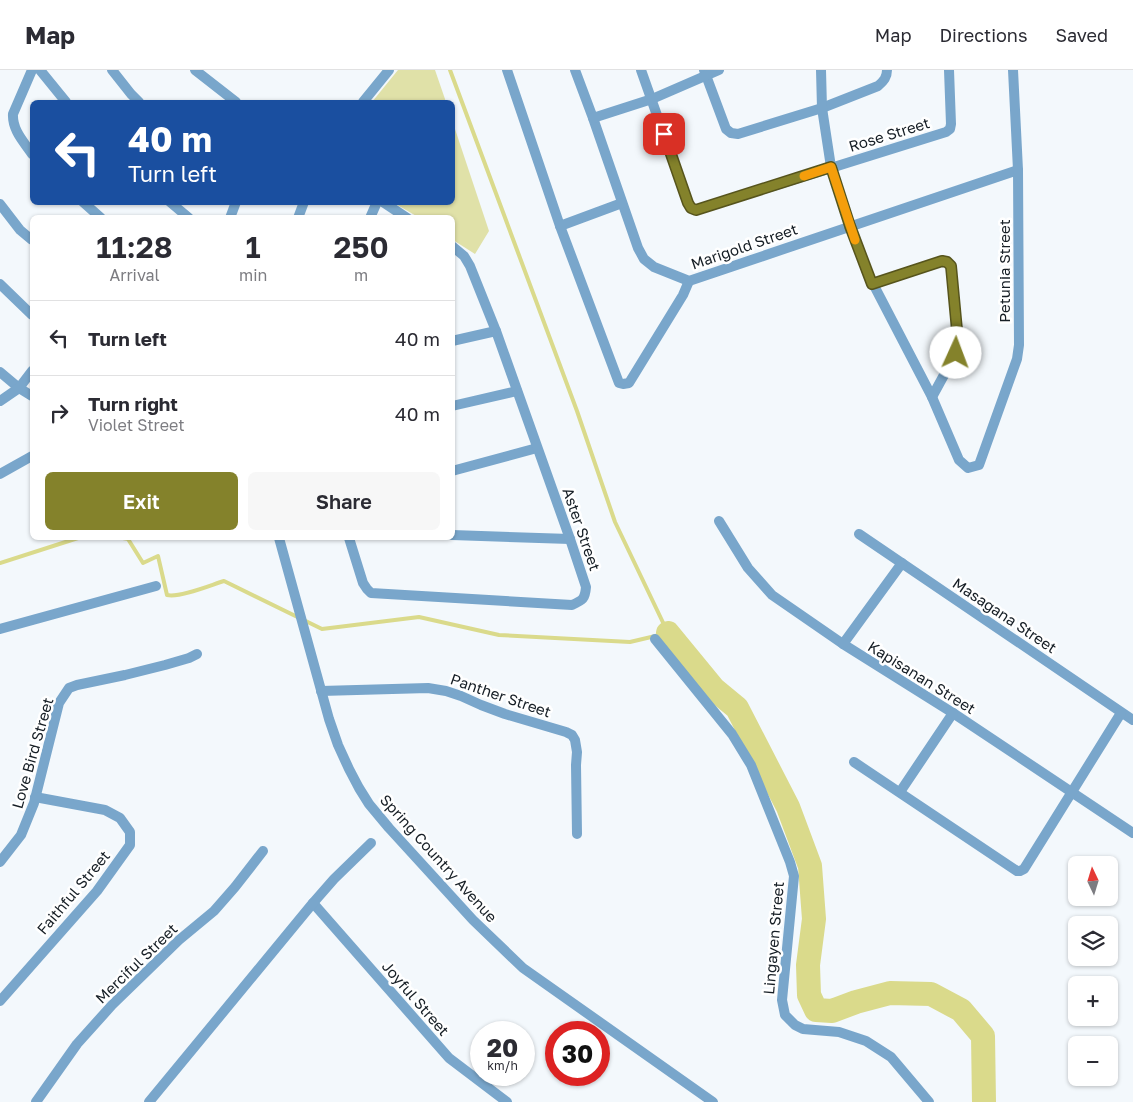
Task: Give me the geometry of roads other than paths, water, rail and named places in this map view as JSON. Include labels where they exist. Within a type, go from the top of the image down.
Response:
[{"type":"street","points":[[30,151],[12,121],[13,114],[32,70]]},
{"type":"street","points":[[40,70],[64,100]]},
{"type":"street","points":[[112,70],[137,100]]},
{"type":"street","points":[[195,70],[233,100]]},
{"type":"street","points":[[365,100],[389,70]]},
{"type":"street","points":[[507,70],[560,226],[619,383],[629,383],[683,295],[689,281]]},
{"type":"street","name":"Marigold Street","points":[[574,70],[594,118],[638,248],[644,258],[654,267],[689,281],[1018,170]]},
{"type":"street","name":"Rose Street","points":[[641,70],[688,203],[691,208],[696,210],[946,132],[950,129],[951,124],[949,70]]},
{"type":"street","points":[[594,118],[652,99],[705,73],[718,70]]},
{"type":"street","points":[[821,70],[822,108],[831,167],[850,226],[872,284],[932,397]]},
{"type":"street","points":[[705,73],[726,129],[738,134],[822,108],[878,86],[884,81],[887,70]]},
{"type":"street","name":"Petunia Street","points":[[932,397],[959,460],[968,468],[979,465],[1018,352],[1018,170],[1014,70]]},
{"type":"street","points":[[560,226],[622,203]]},
{"type":"street","points":[[0,204],[20,230],[30,238]]},
{"type":"street","points":[[86,205],[98,215]]},
{"type":"street","points":[[174,205],[185,215]]},
{"type":"street","points":[[388,205],[402,215]]},
{"type":"street","name":"Aster Street","points":[[351,540],[363,583],[372,593],[572,605],[582,601],[585,594],[586,587],[570,539],[496,331],[470,266],[464,256],[455,248]]},
{"type":"street","points":[[872,284],[942,261],[947,262],[951,266],[958,341],[956,353],[932,397]]},
{"type":"street","points":[[0,284],[30,313]]},
{"type":"street","points":[[455,340],[496,331]]},
{"type":"street","points":[[0,372],[30,395]]},
{"type":"street","points":[[0,401],[19,388],[30,374]]},
{"type":"street","points":[[455,405],[516,391]]},
{"type":"street","points":[[455,470],[537,448]]},
{"type":"street","points":[[0,474],[30,457]]},
{"type":"street","name":"Kapisanan Street","points":[[720,521],[748,568],[772,595],[843,644],[953,713],[1133,833]]},
{"type":"street","name":"Masagana Street","points":[[859,534],[1133,720]]},
{"type":"street","points":[[455,535],[570,539]]},
{"type":"street","name":"Spring Country Avenue","points":[[280,540],[321,691],[338,745],[364,796],[389,828],[473,920],[529,972],[713,1102]]},
{"type":"street","points":[[843,644],[902,563]]},
{"type":"street","points":[[0,629],[156,586]]},
{"type":"street","name":"Lingayen Street","points":[[655,639],[732,734],[751,765],[790,862],[794,876],[782,1000],[785,1015],[795,1025],[803,1029],[839,1032],[866,1041],[890,1057],[928,1102]]},
{"type":"street","name":"Love Bird Street","points":[[0,862],[22,835],[35,797],[59,703],[69,688],[173,663],[197,654]]},
{"type":"street","name":"Panther Street","points":[[321,691],[428,688],[446,691],[505,714],[572,735],[578,752],[576,765],[577,834]]},
{"type":"street","points":[[900,792],[953,713]]},
{"type":"street","points":[[854,762],[1016,872],[1024,869],[1121,713]]},
{"type":"street","name":"Faithful Street","points":[[0,1001],[97,891],[130,845],[130,832],[120,818],[105,810],[35,797]]},
{"type":"street","points":[[149,1102],[313,903],[334,879],[371,843]]},
{"type":"street","name":"Merciful Street","points":[[36,1102],[77,1044],[112,1005],[179,940],[214,911],[263,851]]},
{"type":"street","name":"Joyful Street","points":[[313,903],[449,1058],[507,1102]]},
{"type":"waterway","points":[[129,540],[143,563],[158,556],[167,595],[180,595],[224,581],[322,629],[419,617],[499,635],[630,642],[668,633],[615,522],[577,411],[450,70]]},
{"type":"waterway","points":[[0,563],[72,540]]},
{"type":"waterway","points":[[668,633],[714,689],[737,708],[788,807],[810,866],[814,919],[808,965],[809,995],[816,1010],[832,1011],[890,993],[931,994],[961,1010],[983,1036],[984,1102]]}]
